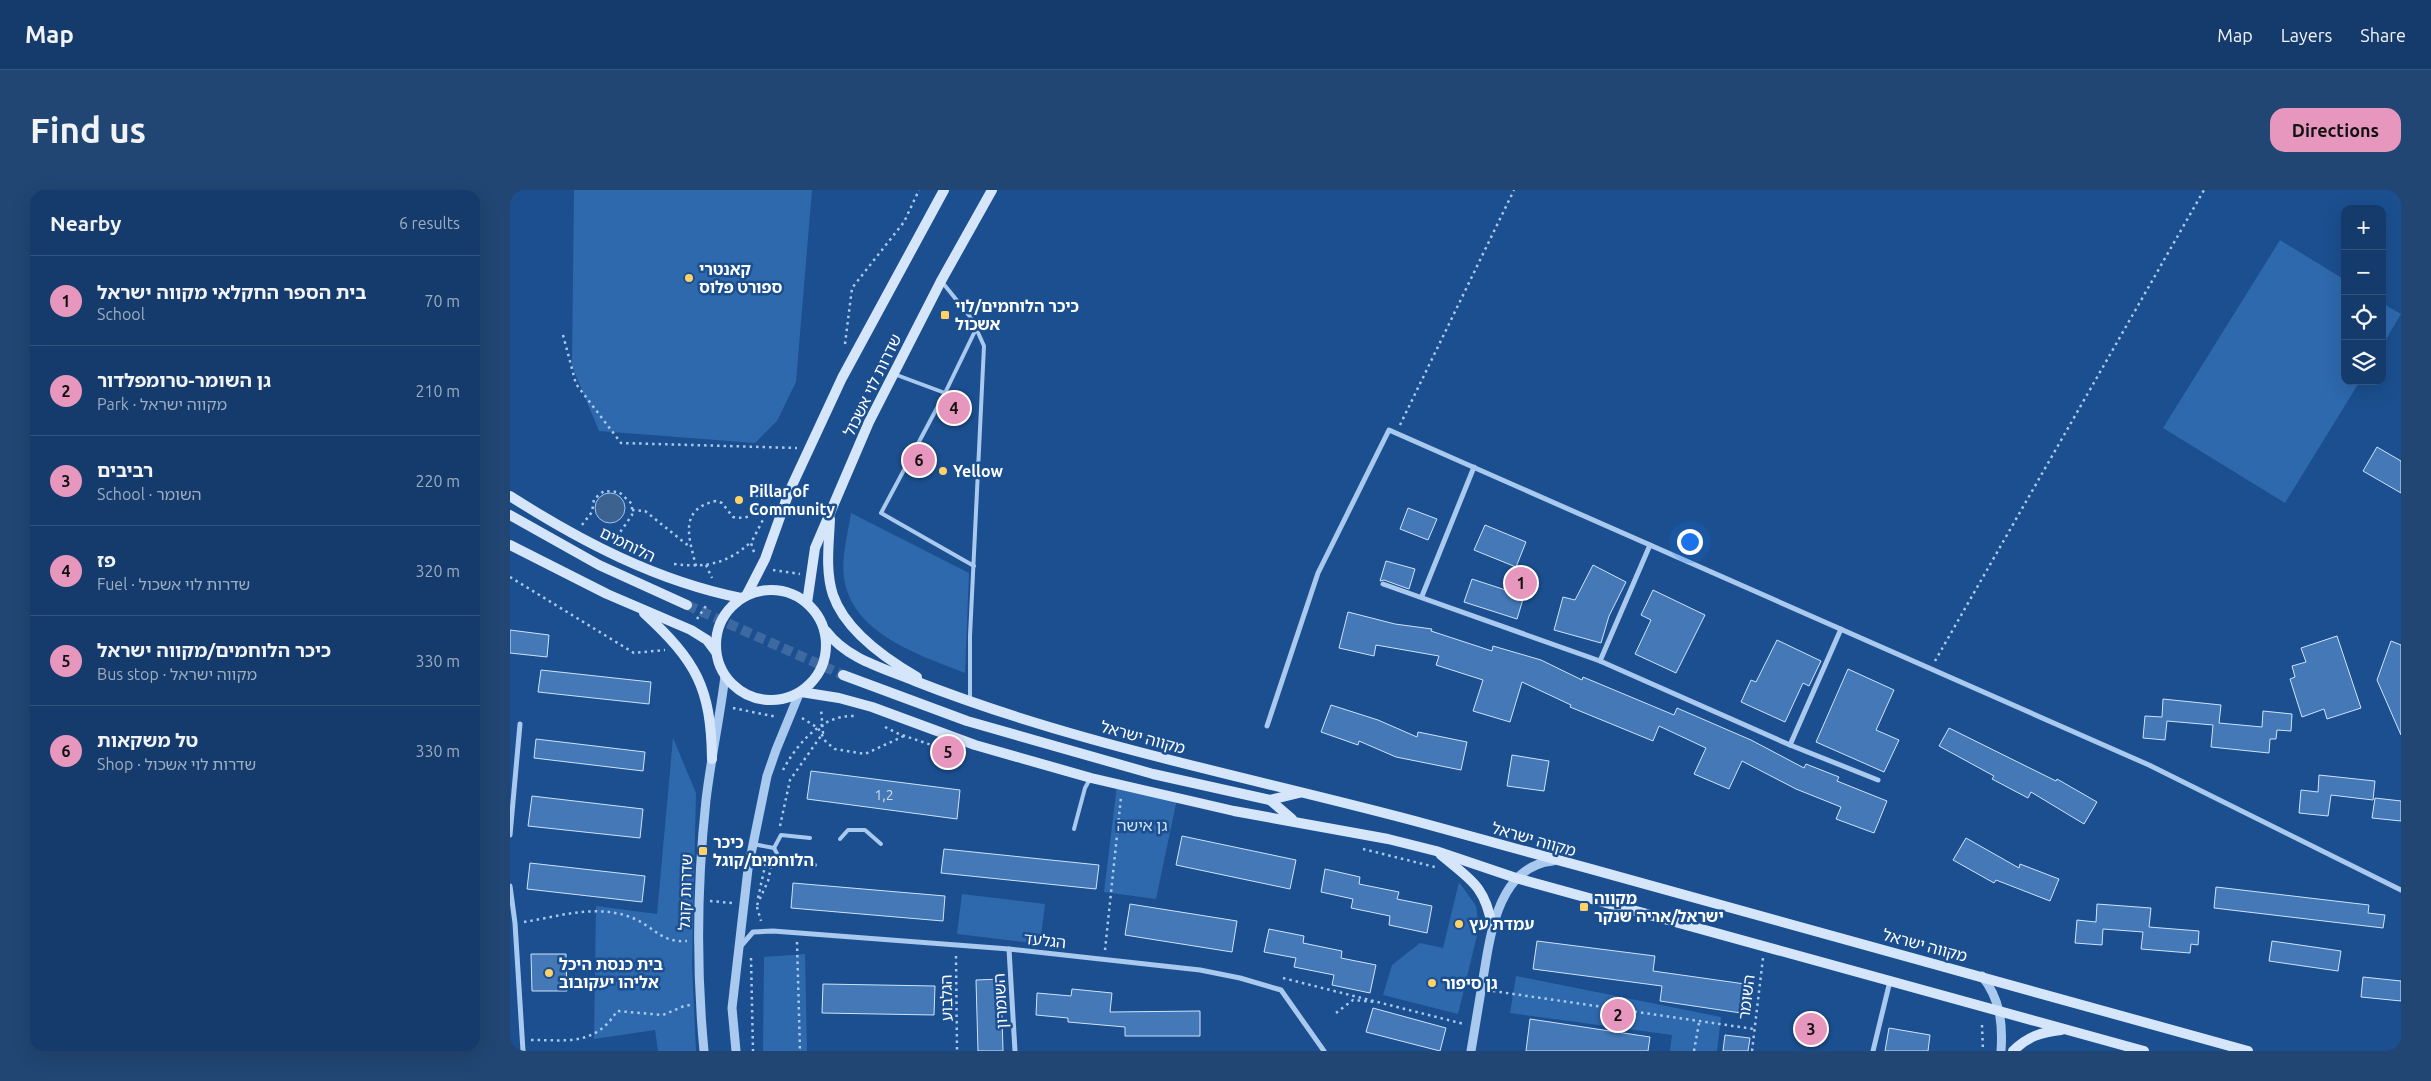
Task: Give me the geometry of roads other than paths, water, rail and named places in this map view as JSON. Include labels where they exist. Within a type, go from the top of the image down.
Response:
[{"type":"main road","name":"שדרות לוי אשכול","points":[[743,597],[760,568],[781,512],[857,348],[944,190]]},
{"type":"main road","name":"שדרות לוי אשכול","points":[[807,603],[815,548],[869,422],[941,281],[992,190]]},
{"type":"main road","name":"הלוחמים","points":[[510,496],[575,534],[643,569],[686,585],[743,597]]},
{"type":"main road","points":[[831,512],[829,576],[833,595],[841,610],[856,630],[888,657],[946,693]]},
{"type":"main road","points":[[510,515],[599,565],[686,604]]},
{"type":"main road","points":[[510,545],[559,571],[637,608],[700,635],[716,653],[725,676],[735,687],[759,699],[771,701],[800,693],[854,702],[975,745],[1091,778],[1234,811],[1293,820],[1388,839],[1436,851],[1516,878],[2144,1051]]},
{"type":"main road","points":[[716,653],[718,629],[731,607],[743,597],[765,590],[790,592],[807,603],[820,618],[826,631],[826,658],[821,671],[800,693]]},
{"type":"main road","points":[[637,608],[681,649],[694,669],[703,688],[711,729],[712,759]]},
{"type":"main road","name":"מקווה ישראל","points":[[826,631],[842,649],[859,658],[946,693],[1107,743],[1302,792],[1982,976],[2248,1051]]},
{"type":"main road","points":[[842,675],[967,721],[1031,741],[1153,774],[1270,800],[1302,792]]},
{"type":"main road","points":[[1270,800],[1293,820]]},
{"type":"main road","points":[[1436,851],[1477,886],[1485,898],[1492,926]]},
{"type":"main road","points":[[2013,1051],[2024,1040],[2036,1034],[2067,1030]]},
{"type":"street","points":[[1267,726],[1318,573],[1389,430],[2149,765],[2401,890]]},
{"type":"street","points":[[1422,596],[1474,468]]},
{"type":"street","points":[[1600,660],[1650,545]]},
{"type":"street","points":[[1383,584],[1422,596],[1600,660],[1790,744],[1878,780]]},
{"type":"street","points":[[1790,744],[1841,629]]},
{"type":"street","name":"שדרות קוגל","points":[[704,1051],[700,1005],[698,940],[702,839],[725,676]]},
{"type":"street","points":[[736,1051],[732,1008],[738,949],[753,844],[767,776],[788,718],[800,693]]},
{"type":"street","points":[[510,835],[520,724]]},
{"type":"street","points":[[1471,1051],[1492,926],[1504,898],[1516,878],[1532,866],[1541,862],[1553,861]]},
{"type":"street","points":[[510,886],[523,1051]]},
{"type":"street","name":"הגלעד","points":[[738,949],[753,932],[797,933],[956,944],[1200,970],[1240,978],[1281,990],[1324,1051]]},
{"type":"street","name":"השומרון","points":[[1009,949],[1015,1051]]},
{"type":"street","points":[[1982,976],[1994,995],[2000,1010],[2001,1051]]},
{"type":"street","points":[[1873,1051],[1890,980]]},
{"type":"lane","points":[[941,281],[972,319],[984,346],[970,701]]},
{"type":"lane","points":[[974,566],[881,513],[945,393],[976,329]]},
{"type":"lane","points":[[892,374],[945,393]]},
{"type":"lane","points":[[1074,829],[1085,788],[1091,778]]},
{"type":"lane","points":[[840,839],[848,830],[864,830],[882,844]]},
{"type":"lane","points":[[774,848],[782,836],[810,838]]},
{"type":"lane","points":[[753,844],[767,845],[774,848],[781,861],[814,865]]},
{"type":"tunnel","points":[[687,605],[843,675]]},
{"type":"place","name":"קאנטרי ספורט פלוס","points":[[689,278]]},
{"type":"place","name":"כיכר הלוחמים/לוי אשכול","points":[[945,315]]},
{"type":"place","name":"פז","points":[[954,408]]},
{"type":"place","name":"טל משקאות","points":[[919,460]]},
{"type":"place","name":"Yellow","points":[[943,471]]},
{"type":"place","name":"Pillar of Community","points":[[739,500]]},
{"type":"place","name":"בית הספר החקלאי מקווה ישראל","points":[[1521,583]]},
{"type":"place","name":"כיכר הלוחמים/מקווה ישראל","points":[[948,752]]},
{"type":"place","name":"כיכר הלוחמים/קוגל","points":[[703,851]]},
{"type":"place","name":"מקווה ישראל/אריה שנקר","points":[[1584,907]]},
{"type":"place","name":"עמדת עץ","points":[[1459,924]]},
{"type":"place","name":"בית כנסת היכל אליהו יעקובוב","points":[[549,973]]},
{"type":"place","name":"גן סיפור","points":[[1432,983]]},
{"type":"place","name":"גן השומר-טרומפלדור","points":[[1618,1015]]},
{"type":"place","name":"רביבים","points":[[1811,1029]]},
{"type":"park label","name":"גן אישה","points":[[1142,825]]}]
